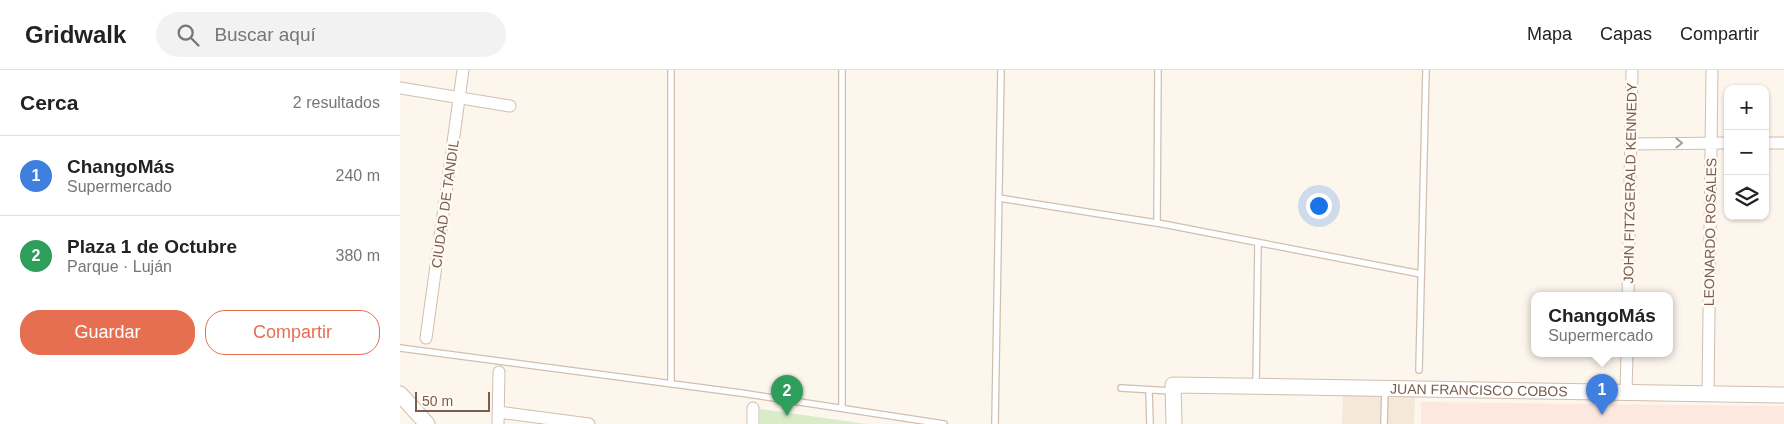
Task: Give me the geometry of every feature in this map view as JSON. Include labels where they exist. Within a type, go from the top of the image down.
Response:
[{"type":"street","name":"CIUDAD DE TANDIL","points":[[426,338],[463,70]]},
{"type":"street","name":"JOHN FITZGERALD KENNEDY","points":[[1628,292],[1632,70]]},
{"type":"street","name":"LEONARDO ROSALES","points":[[1708,394],[1712,70]]},
{"type":"street","points":[[400,88],[510,106]]},
{"type":"street","points":[[1631,144],[1724,143]]},
{"type":"street","points":[[1769,143],[1784,143]]},
{"type":"street","points":[[1626,393],[1627,357]]},
{"type":"street","points":[[498,424],[499,372]]},
{"type":"street","name":"JUAN FRANCISCO COBOS","points":[[1173,388],[1256,386],[1784,395]]},
{"type":"street","points":[[1173,388],[1174,424]]},
{"type":"street","points":[[400,394],[427,424]]},
{"type":"street","points":[[752,408],[753,424]]},
{"type":"street","points":[[498,412],[583,424]]},
{"type":"lane","points":[[671,70],[671,384]]},
{"type":"lane","points":[[842,70],[842,408]]},
{"type":"lane","points":[[995,424],[1001,70]]},
{"type":"lane","points":[[1157,223],[1158,70]]},
{"type":"lane","points":[[1419,370],[1426,70]]},
{"type":"lane","points":[[999,198],[1157,223],[1421,274]]},
{"type":"lane","points":[[1256,386],[1258,243]]},
{"type":"lane","points":[[400,348],[671,384],[944,424]]},
{"type":"lane","points":[[1121,388],[1149,390],[1173,388]]},
{"type":"lane","points":[[1384,388],[1384,424]]},
{"type":"lane","points":[[1149,390],[1150,424]]},
{"type":"shaded area","points":[[1343,395],[1415,397],[1414,424],[1342,424]]},
{"type":"shaded area","points":[[1421,402],[1784,406],[1784,424],[1421,424]]},
{"type":"green space","points":[[760,409],[867,424],[760,424]]},
{"type":"place","name":"ChangoMás","points":[[1602,415]]},
{"type":"place","name":"Plaza 1 de Octubre","points":[[787,416]]}]
